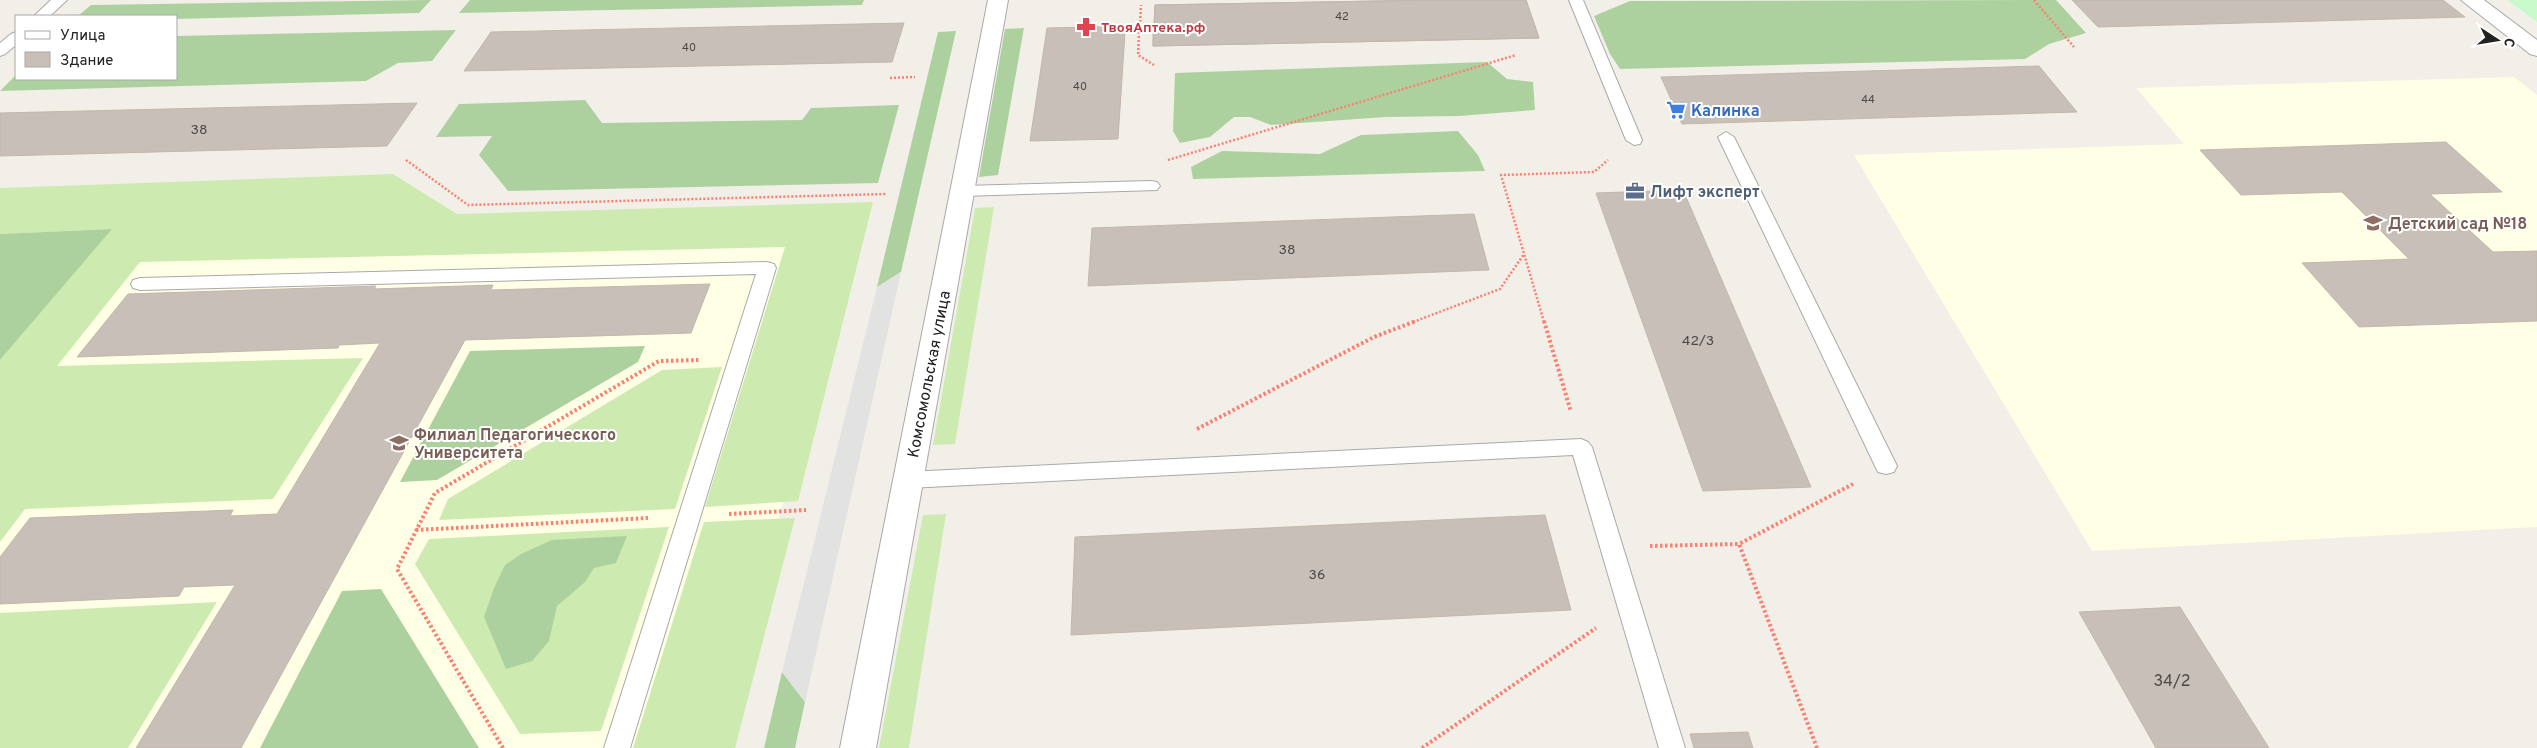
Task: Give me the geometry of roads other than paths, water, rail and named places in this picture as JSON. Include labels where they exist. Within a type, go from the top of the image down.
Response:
[{"type":"street","name":"Комсомольская улица","points":[[858,748],[998,0]]},
{"type":"street","points":[[2471,0],[2537,50]]},
{"type":"lane","points":[[42,15],[60,0]]},
{"type":"lane","points":[[1576,0],[1634,140]]},
{"type":"lane","points":[[0,51],[15,38]]},
{"type":"lane","points":[[1726,137],[1886,466]]},
{"type":"lane","points":[[963,191],[1151,186]]},
{"type":"lane","points":[[140,284],[767,268],[617,748]]},
{"type":"lane","points":[[908,480],[1581,447],[1672,748]]},
{"type":"place","name":"ТвояАптека.рф","points":[[1086,27]]},
{"type":"place","name":"Калинка","points":[[1676,110]]},
{"type":"place","name":"Лифт эксперт","points":[[1635,191]]},
{"type":"place","name":"Детский сад №18","points":[[2373,223]]},
{"type":"place","name":"Филиал Педагогического Университета","points":[[399,443]]}]
